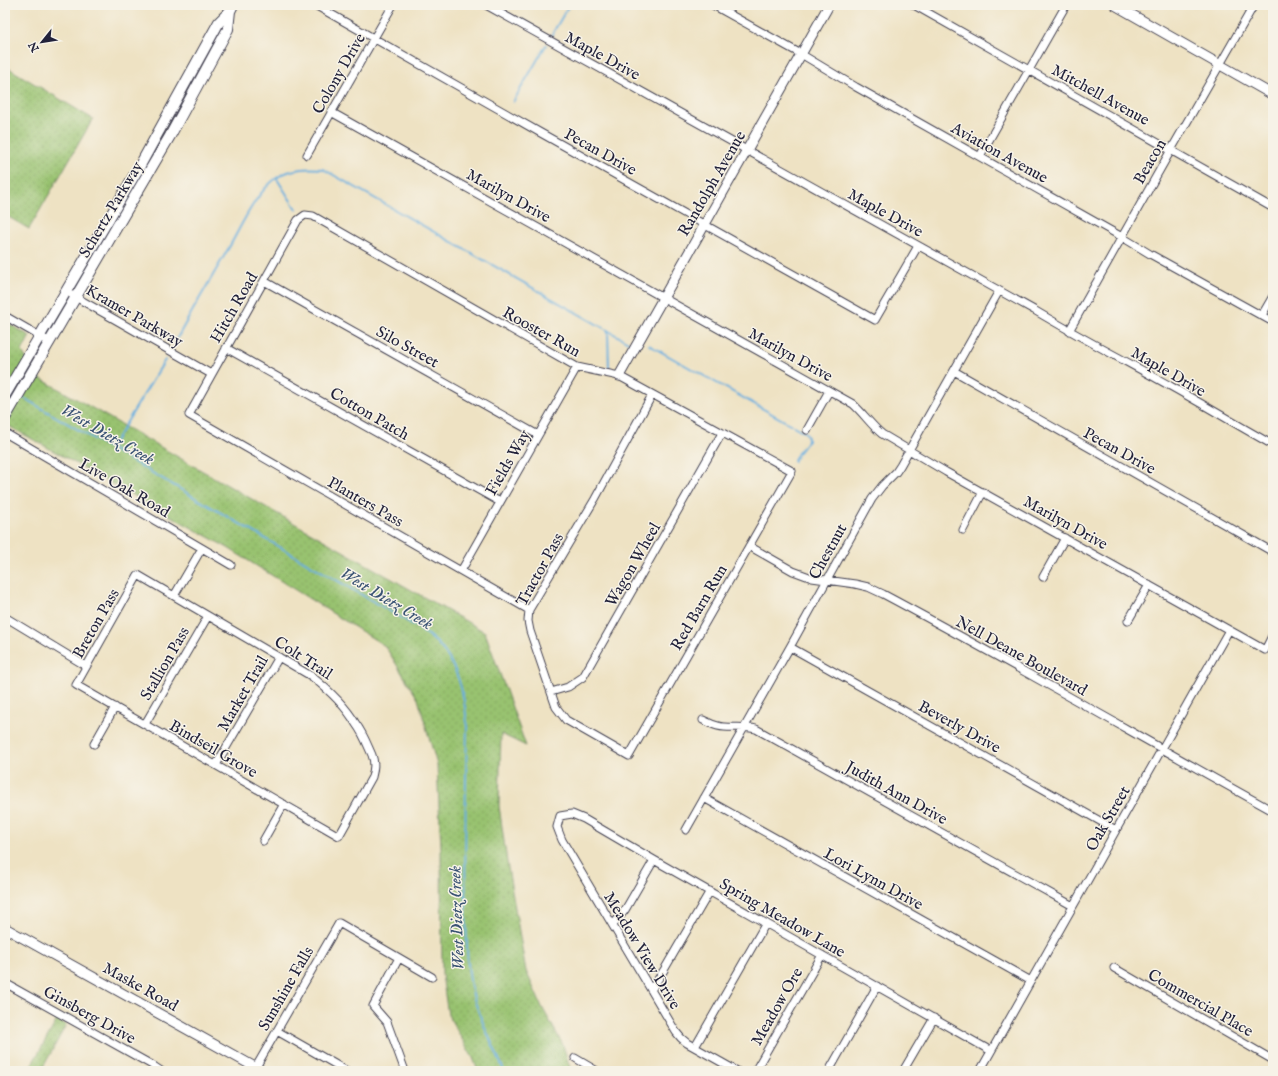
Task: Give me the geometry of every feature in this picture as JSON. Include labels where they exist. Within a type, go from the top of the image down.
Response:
[{"type":"main road","name":"Schertz Parkway","points":[[5,418],[76,298],[104,229],[219,22],[232,8]]},
{"type":"main road","name":"Schertz Parkway","points":[[5,395],[66,292],[113,234],[170,136],[219,47],[228,29],[232,8]]},
{"type":"main road","points":[[209,41],[219,47]]},
{"type":"main road","points":[[193,70],[202,76]]},
{"type":"main road","points":[[160,130],[170,136]]},
{"type":"main road","points":[[138,169],[148,174]]},
{"type":"main road","points":[[104,229],[113,234]]},
{"type":"street","name":"Pecan Drive","points":[[314,5],[875,320],[918,246]]},
{"type":"street","name":"Colony Drive","points":[[307,155],[393,5]]},
{"type":"street","name":"Maple Drive","points":[[486,5],[1034,310],[1273,445]]},
{"type":"street","name":"Aviation Avenue","points":[[713,5],[801,54],[856,88],[980,156],[1150,254],[1273,322]]},
{"type":"street","name":"Randolph Avenue","points":[[619,376],[829,5]]},
{"type":"street","name":"Mitchell Avenue","points":[[914,5],[1273,208]]},
{"type":"street","points":[[980,156],[1066,5]]},
{"type":"street","points":[[1115,5],[1273,94]]},
{"type":"street","name":"Beacon","points":[[1069,331],[1254,5]]},
{"type":"street","name":"Marilyn Drive","points":[[332,112],[853,404],[882,434],[1229,630]]},
{"type":"street","name":"Hitch Road","points":[[189,415],[298,220],[305,214]]},
{"type":"street","name":"Rooster Run","points":[[305,214],[313,216],[577,367],[619,376],[792,471]]},
{"type":"street","name":"Silo Street","points":[[264,281],[538,435]]},
{"type":"street","name":"Chestnut","points":[[686,830],[872,499],[896,472],[999,291]]},
{"type":"street","name":"Kramer Parkway","points":[[66,292],[211,374]]},
{"type":"street","points":[[1262,316],[1273,296]]},
{"type":"street","points":[[5,316],[50,342]]},
{"type":"street","name":"Cotton Patch","points":[[226,348],[500,502]]},
{"type":"street","name":"Fields Way","points":[[461,571],[577,367]]},
{"type":"street","name":"Pecan Drive","points":[[954,371],[1273,552]]},
{"type":"street","points":[[807,430],[829,391]]},
{"type":"street","name":"Tractor Pass","points":[[629,756],[566,720],[556,707],[528,621],[529,610],[595,499],[652,395]]},
{"type":"street","name":"Planters Pass","points":[[189,415],[529,610]]},
{"type":"street","name":"Live Oak Road","points":[[5,433],[231,565]]},
{"type":"street","name":"Wagon Wheel","points":[[551,692],[568,687],[583,677],[722,433]]},
{"type":"street","name":"Red Barn Run","points":[[629,756],[792,471]]},
{"type":"street","points":[[963,530],[983,492]]},
{"type":"street","points":[[1043,577],[1065,538]]},
{"type":"street","name":"Nell Deane Boulevard","points":[[749,546],[793,571],[812,578],[862,585],[883,594],[981,647],[1273,811]]},
{"type":"street","points":[[174,596],[202,548]]},
{"type":"street","name":"Colt Trail","points":[[138,576],[311,676],[336,698],[357,724],[372,754],[374,764],[372,777],[339,836]]},
{"type":"street","name":"Breton Pass","points":[[76,685],[138,576]]},
{"type":"street","points":[[1128,621],[1149,585]]},
{"type":"street","name":"Stallion Pass","points":[[145,724],[208,616]]},
{"type":"street","points":[[5,617],[86,666]]},
{"type":"street","points":[[1229,630],[1264,650],[1273,634]]},
{"type":"street","name":"Oak Street","points":[[980,1071],[1229,630]]},
{"type":"street","name":"Beverly Drive","points":[[790,647],[1116,830]]},
{"type":"street","name":"Market Trail","points":[[216,765],[279,657]]},
{"type":"street","name":"Bindseil Grove","points":[[76,685],[339,836]]},
{"type":"street","points":[[94,744],[115,707]]},
{"type":"street","name":"Judith Ann Drive","points":[[703,720],[714,726],[724,728],[744,727],[756,729],[1073,906]]},
{"type":"street","name":"Lori Lynn Drive","points":[[704,798],[1030,981]]},
{"type":"street","points":[[263,841],[284,804]]},
{"type":"street","name":"Spring Meadow Lane","points":[[560,816],[572,814],[584,819],[991,1050]]},
{"type":"street","name":"Meadow View Drive","points":[[560,816],[557,826],[562,840],[676,1032],[681,1038],[695,1047],[738,1071]]},
{"type":"street","points":[[613,925],[625,910],[654,860]]},
{"type":"street","points":[[651,990],[710,891]]},
{"type":"street","name":"Sunshine Falls","points":[[259,1069],[277,1030],[338,923],[399,958]]},
{"type":"street","points":[[695,1047],[766,923]]},
{"type":"street","name":"Maske Road","points":[[5,928],[259,1069]]},
{"type":"street","name":"Meadow Ore","points":[[755,1071],[822,955]]},
{"type":"street","points":[[405,1071],[387,1022],[373,1006],[399,958],[432,977]]},
{"type":"street","name":"Commercial Place","points":[[1114,968],[1273,1060]]},
{"type":"street","name":"Ginsberg Drive","points":[[5,983],[161,1071]]},
{"type":"street","points":[[829,1071],[877,986]]},
{"type":"street","points":[[903,1071],[934,1018]]},
{"type":"street","points":[[277,1030],[347,1071]]},
{"type":"street","points":[[575,1058],[597,1071]]},
{"type":"green space","points":[[5,66],[93,119],[29,229],[5,215]]},
{"type":"green space","points":[[5,322],[30,336],[22,351],[36,376],[485,632],[526,746],[501,734],[499,806],[526,971],[542,1007],[563,1045],[571,1071],[478,1071],[473,1058],[448,1015],[442,975],[441,847],[437,765],[418,699],[385,646],[228,548],[5,424]]},
{"type":"green space","points":[[57,1020],[66,1025],[41,1071],[28,1071]]},
{"type":"waterway","points":[[551,36],[569,5]]},
{"type":"waterway","points":[[513,102],[546,45]]},
{"type":"waterway","points":[[175,342],[263,190],[278,177],[288,172],[300,169],[323,169],[630,343]]},
{"type":"waterway","points":[[277,179],[296,209]]},
{"type":"waterway","points":[[608,330],[609,370]]},
{"type":"waterway","points":[[649,345],[806,433],[808,440],[794,461]]},
{"type":"waterway","points":[[110,449],[165,360]]},
{"type":"waterway","name":"West Dietz Creek","points":[[22,397],[417,627],[435,641],[444,652],[459,680],[467,723],[465,864],[469,974],[473,995],[479,1014],[504,1071]]}]
